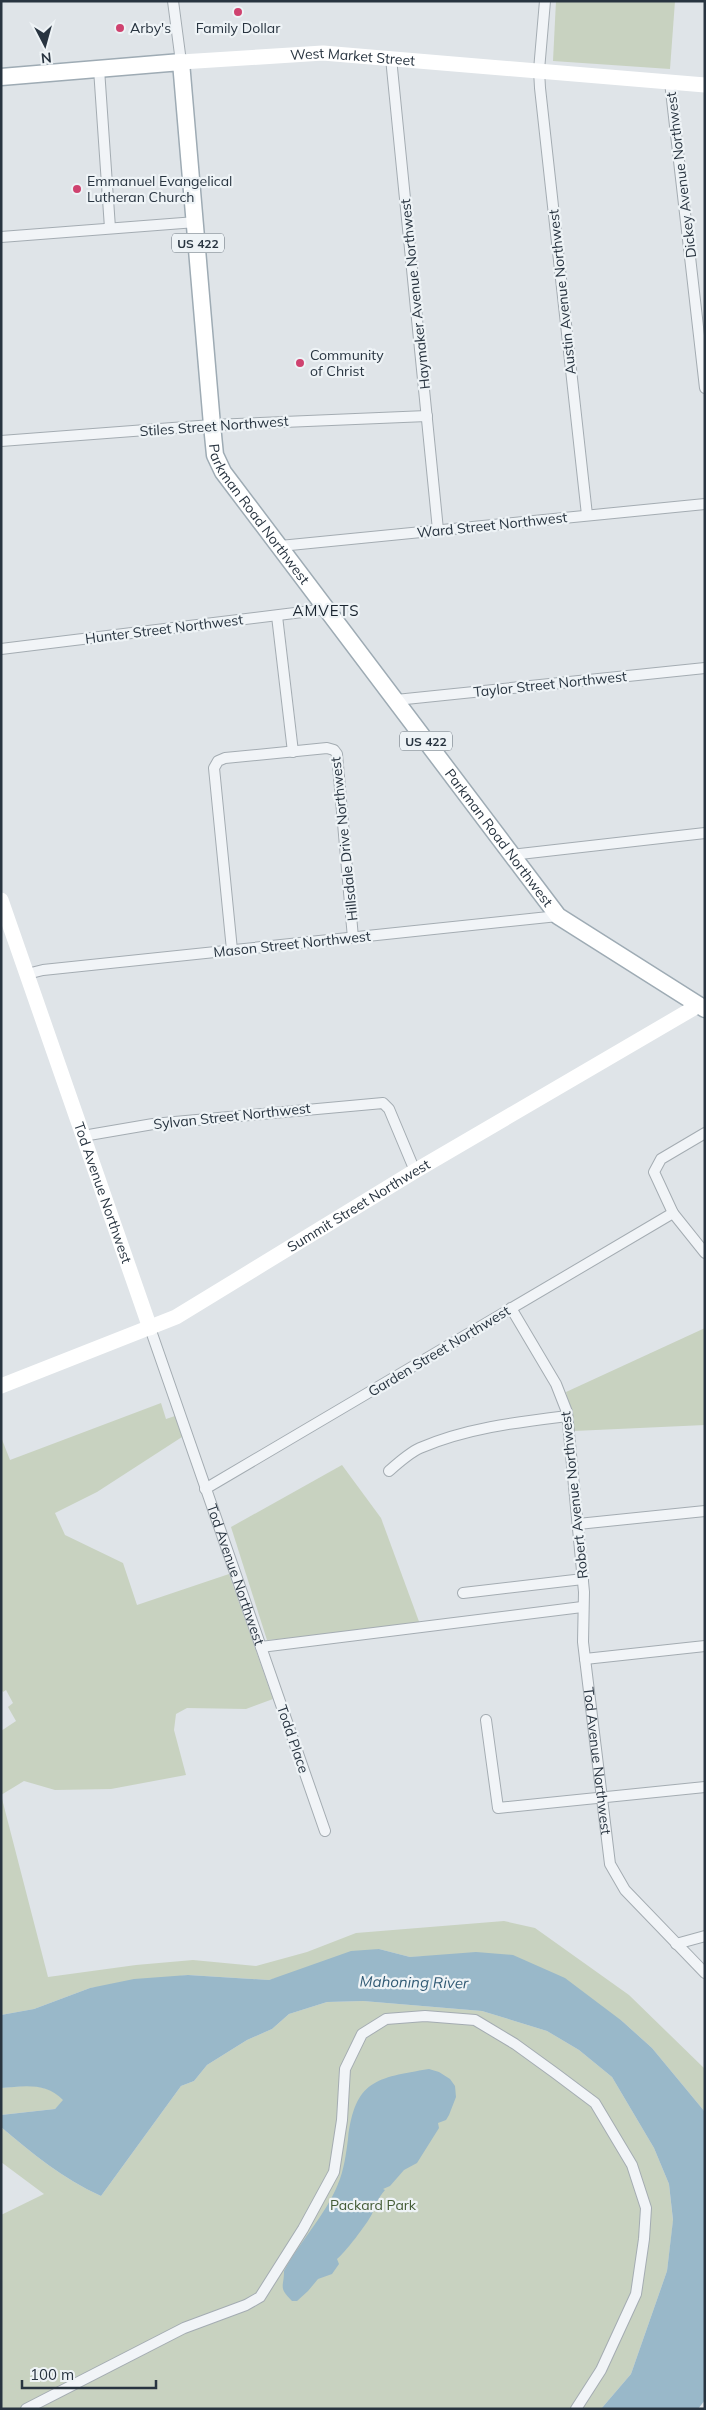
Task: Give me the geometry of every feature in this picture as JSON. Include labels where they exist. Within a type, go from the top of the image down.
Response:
[{"type":"main road","name":"West Market Street","points":[[1,77],[304,52],[705,85]]},
{"type":"main road","name":"Parkman Road Northwest","points":[[181,62],[212,425],[215,455],[222,472],[280,546],[558,916],[703,1005]]},
{"type":"main road","name":"Tod Avenue Northwest","points":[[1,900],[150,1328]]},
{"type":"main road","name":"Summit Street Northwest","points":[[1,1386],[150,1328],[190,1309],[415,1172],[703,1005]]},
{"type":"street","points":[[173,1],[181,62]]},
{"type":"street","name":"Austin Avenue Northwest","points":[[544,1],[539,70],[587,515]]},
{"type":"street","name":"Haymaker Avenue Northwest","points":[[391,58],[438,530]]},
{"type":"street","points":[[99,69],[110,228]]},
{"type":"street","name":"Dickey Avenue Northwest","points":[[670,82],[705,388]]},
{"type":"street","points":[[1,237],[196,222]]},
{"type":"street","name":"Stiles Street Northwest","points":[[1,441],[212,425],[427,416]]},
{"type":"street","name":"Ward Street Northwest","points":[[280,546],[705,504]]},
{"type":"street","name":"Hunter Street Northwest","points":[[1,649],[327,609]]},
{"type":"street","points":[[277,616],[293,752]]},
{"type":"street","name":"Taylor Street Northwest","points":[[396,700],[705,668]]},
{"type":"street","name":"Hillsdale Drive Northwest","points":[[232,950],[215,764],[225,758],[327,748],[334,750],[337,754],[353,938]]},
{"type":"street","points":[[511,855],[705,833]]},
{"type":"street","name":"Mason Street Northwest","points":[[27,974],[43,970],[558,916]]},
{"type":"street","name":"Sylvan Street Northwest","points":[[83,1136],[153,1124],[383,1103],[389,1109],[415,1172]]},
{"type":"street","points":[[705,1132],[661,1159],[655,1169],[655,1178],[674,1213],[705,1253]]},
{"type":"street","name":"Garden Street Northwest","points":[[205,1489],[674,1213]]},
{"type":"street","name":"Robert Avenue Northwest","points":[[511,1308],[556,1384],[567,1416],[578,1524],[582,1607]]},
{"type":"street","name":"Tod Avenue Northwest","points":[[150,1328],[261,1647],[582,1607],[585,1659],[601,1798],[608,1854],[614,1872],[625,1890],[705,1973]]},
{"type":"street","points":[[389,1471],[418,1448],[466,1433],[504,1424],[567,1416]]},
{"type":"street","points":[[578,1524],[705,1511]]},
{"type":"street","points":[[462,1593],[582,1579]]},
{"type":"street","points":[[585,1659],[705,1646]]},
{"type":"street","name":"Todd Place","points":[[261,1647],[325,1831]]},
{"type":"street","points":[[486,1720],[498,1808],[705,1787]]},
{"type":"street","points":[[676,1944],[705,1936]]},
{"type":"street","points":[[26,2409],[184,2328],[246,2305],[260,2296],[303,2230],[334,2172],[342,2120],[345,2070],[362,2034],[386,2019],[425,2016],[474,2020],[515,2044],[594,2103],[632,2165],[646,2208],[644,2239],[636,2294],[601,2370],[576,2409]]},
{"type":"green space","points":[[556,1],[675,1],[670,69],[553,61]]},
{"type":"green space","points":[[705,1328],[705,1425],[574,1431],[566,1392]]},
{"type":"green space","points":[[161,1403],[166,1419],[175,1416],[182,1437],[97,1492],[55,1513],[65,1535],[123,1563],[137,1605],[229,1574],[273,1699],[246,1709],[187,1708],[176,1714],[174,1730],[186,1775],[111,1789],[55,1790],[24,1781],[1,1795],[1,1731],[16,1721],[8,1707],[13,1703],[6,1690],[3,1692],[1,1689],[1,1437],[10,1460]]},
{"type":"green space","points":[[342,1465],[381,1518],[421,1627],[267,1640],[231,1527]]},
{"type":"green space","points":[[1,1795],[48,1977],[136,1965],[193,1960],[256,1966],[307,1952],[356,1933],[504,1921],[535,1928],[629,1995],[705,2069],[705,2112],[652,2048],[622,2021],[437,1956],[410,1957],[379,1949],[269,1980],[188,1975],[90,1988],[34,2009],[1,2015]]},
{"type":"green space","name":"Packard Park","points":[[363,2001],[482,2011],[547,2031],[579,2050],[612,2077],[654,2148],[669,2184],[673,2221],[667,2271],[631,2374],[601,2409],[1,2409],[1,2215],[44,2194],[1,2162],[1,2127],[61,2174],[101,2196],[181,2086],[194,2081],[207,2065],[247,2040],[272,2029],[289,2014],[327,2002]]},
{"type":"green space","points":[[33,2085],[54,2091],[64,2100],[55,2109],[1,2115],[1,2088]]},
{"type":"water","name":"Mahoning River","points":[[379,1949],[410,1957],[476,1952],[513,1955],[565,1978],[622,2021],[652,2048],[705,2112],[705,2400],[698,2409],[601,2409],[631,2374],[667,2271],[673,2220],[669,2184],[654,2148],[612,2077],[579,2050],[547,2031],[482,2011],[363,2001],[327,2002],[289,2014],[272,2029],[247,2040],[207,2065],[194,2081],[181,2086],[101,2196],[61,2174],[1,2127],[1,2115],[55,2109],[63,2100],[49,2090],[34,2086],[1,2088],[1,2015],[34,2009],[90,1988],[134,1979],[188,1975],[269,1980],[351,1951]]},
{"type":"water","points":[[429,2069],[439,2072],[450,2079],[455,2086],[456,2097],[449,2115],[446,2120],[438,2123],[439,2128],[417,2163],[404,2170],[390,2186],[383,2189],[385,2190],[369,2219],[337,2259],[339,2264],[332,2274],[318,2279],[297,2301],[292,2301],[283,2290],[284,2271],[333,2196],[342,2173],[351,2119],[356,2104],[371,2085],[395,2075]]},
{"type":"place","name":"Family Dollar","points":[[238,12]]},
{"type":"place","name":"Arby's","points":[[120,28]]},
{"type":"place","name":"Emmanuel Evangelical Lutheran Church","points":[[77,189]]},
{"type":"place","name":"Community of Christ","points":[[300,363]]},
{"type":"district","name":"AMVETS","points":[[326,610]]}]
